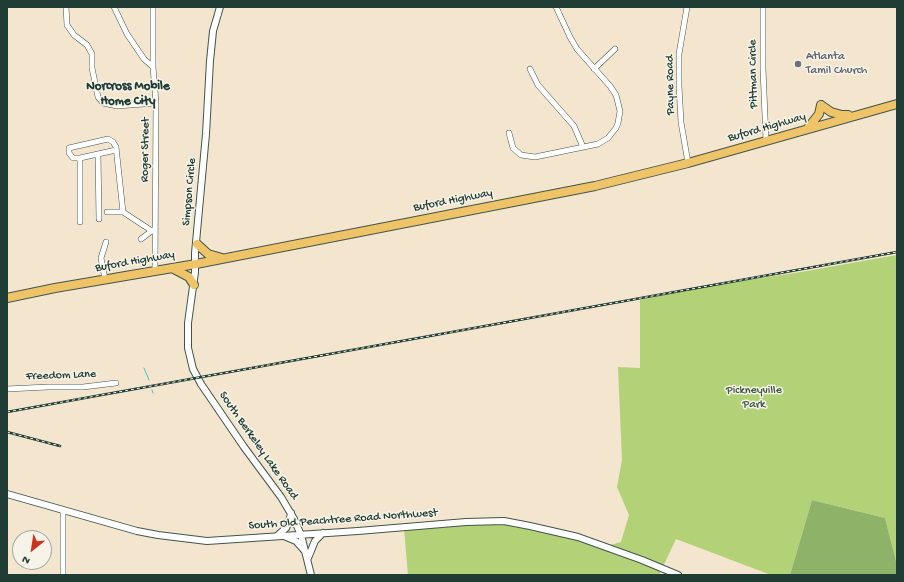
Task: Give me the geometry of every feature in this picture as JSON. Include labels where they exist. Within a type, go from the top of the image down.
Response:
[{"type":"main road","name":"Buford Highway","points":[[7,298],[171,267],[196,264],[595,186],[688,163],[897,104]]},
{"type":"main road","points":[[807,129],[819,114],[822,105],[831,112],[842,115],[855,115]]},
{"type":"main road","points":[[197,244],[208,254],[223,258]]},
{"type":"main road","points":[[171,267],[189,277],[194,285]]},
{"type":"street","points":[[66,7],[67,25],[87,46],[92,54],[92,68],[98,97],[103,103],[117,106],[156,103]]},
{"type":"street","points":[[114,7],[128,34],[144,59],[153,67]]},
{"type":"street","name":"Roger Street","points":[[153,7],[153,67],[156,103],[153,230],[155,270]]},
{"type":"street","name":"Simpson Circle","points":[[198,378],[193,369],[188,348],[188,324],[196,264],[213,31],[220,7]]},
{"type":"street","points":[[508,133],[513,148],[521,154],[535,157],[598,144],[608,138],[616,128],[620,117],[620,111],[616,95],[610,86],[577,49],[556,7]]},
{"type":"street","name":"Payne Road","points":[[687,7],[679,54],[678,86],[681,122],[688,163]]},
{"type":"street","name":"Pittman Circle","points":[[763,7],[763,69],[766,140]]},
{"type":"street","points":[[594,69],[614,49]]},
{"type":"street","points":[[530,69],[538,85],[574,126],[582,141],[583,147]]},
{"type":"street","points":[[116,150],[80,158],[73,158],[70,155],[69,148],[108,138],[113,142],[116,150],[123,212]]},
{"type":"street","points":[[98,154],[99,219]]},
{"type":"street","points":[[80,158],[80,222]]},
{"type":"street","points":[[107,212],[123,212],[153,230],[141,239]]},
{"type":"street","points":[[105,279],[101,258],[106,242]]},
{"type":"street","name":"South Berkeley Lake Road","points":[[198,378],[244,447],[291,513],[301,535],[311,575]]},
{"type":"street","name":"Freedom Lane","points":[[7,389],[83,387],[116,383]]},
{"type":"street","name":"South Old Peachtree Road Northwest","points":[[7,494],[137,531],[178,538],[207,540],[301,535],[466,522],[504,521],[578,537],[642,560],[678,575]]},
{"type":"street","points":[[63,510],[63,575]]},
{"type":"street","points":[[291,513],[288,525],[280,536],[296,541],[307,556],[315,541],[324,533]]},
{"type":"street","points":[[296,524],[316,533]]},
{"type":"green space","name":"Pickneyville Park","points":[[897,255],[897,565],[885,518],[812,500],[790,575],[771,575],[676,539],[659,575],[408,575],[404,529],[496,523],[571,538],[599,548],[621,542],[629,515],[617,487],[622,460],[618,367],[640,368],[640,300],[701,287],[801,272]]},
{"type":"green space","points":[[812,500],[885,518],[897,565],[897,575],[790,575]]},
{"type":"waterway","points":[[144,368],[149,380]]},
{"type":"railway","points":[[7,412],[897,252]]},
{"type":"railway","points":[[7,432],[60,446]]},
{"type":"place","name":"Atlanta Tamil Church","points":[[798,64]]},
{"type":"district","name":"Norcross Mobile Home City","points":[[128,94]]}]
